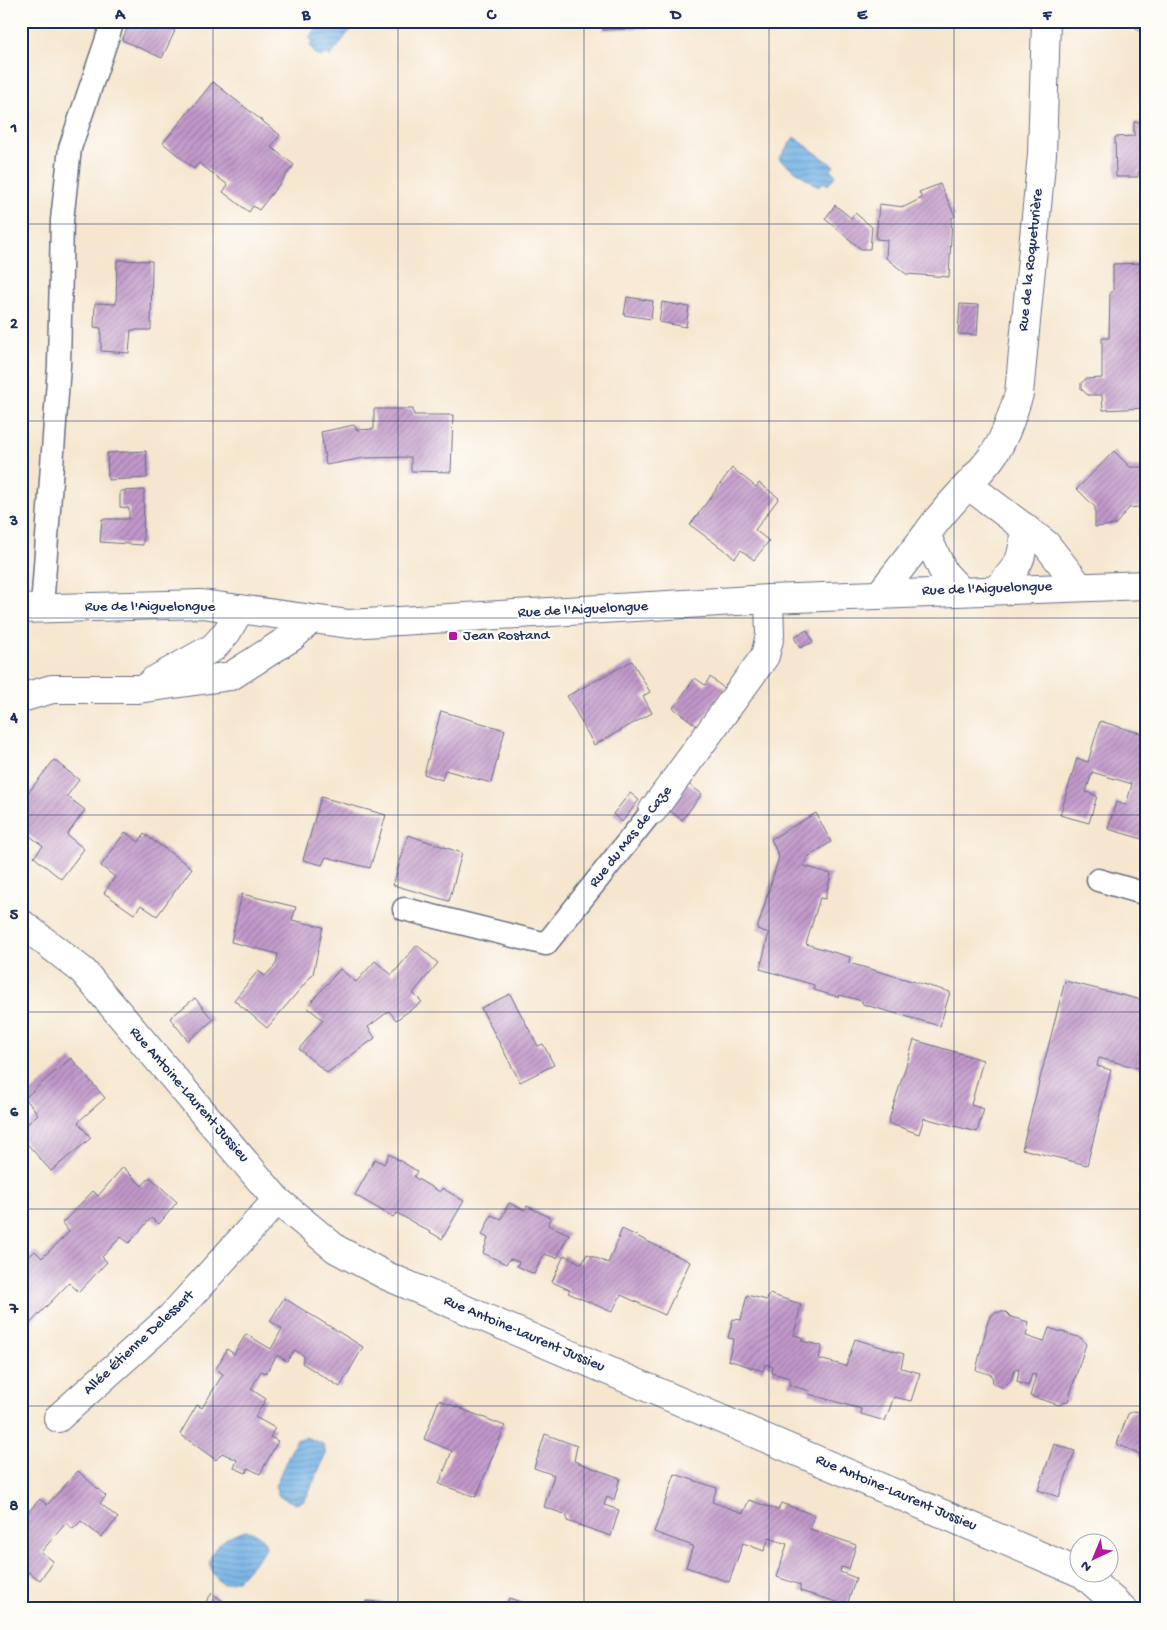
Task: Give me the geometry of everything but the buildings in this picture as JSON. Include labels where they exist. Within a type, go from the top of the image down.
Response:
[{"type":"street","name":"Rue de la Roqueturière","points":[[880,594],[941,513],[992,457],[1008,427],[1019,394],[1042,154],[1046,21]]},
{"type":"street","points":[[968,484],[1046,544],[1079,586]]},
{"type":"street","points":[[997,589],[1015,569],[1024,550],[1024,527]]},
{"type":"street","points":[[926,535],[944,573],[960,590]]},
{"type":"street","name":"Rue de l'Aiguelongue","points":[[32,609],[202,604],[349,624],[769,598],[1146,585]]},
{"type":"street","name":"Rue du Mas de Caze","points":[[653,810],[766,656],[770,635],[769,598]]},
{"type":"street","points":[[138,689],[214,647],[227,632],[240,609]]},
{"type":"street","points":[[21,698],[52,690],[138,689],[231,676],[292,637],[310,620]]},
{"type":"street","name":"Rue Antoine-Laurent Jussieu","points":[[21,923],[82,971],[278,1200],[336,1249],[387,1276],[1083,1574],[1123,1609]]},
{"type":"street","name":"Allée Étienne Delessert","points":[[58,1418],[171,1317],[278,1200]]},
{"type":"lane","points":[[32,609],[59,365],[62,220],[70,148],[113,21]]},
{"type":"lane","name":"Rue du Mas de Caze","points":[[404,909],[546,944],[653,810]]},
{"type":"lane","points":[[1098,880],[1146,894]]},
{"type":"water","points":[[323,21],[357,21],[330,57],[327,54],[320,57],[315,54],[310,45],[313,42],[309,37]]},
{"type":"water","points":[[794,137],[834,166],[831,170],[836,175],[828,185],[824,182],[818,187],[779,159]]},
{"type":"water","points":[[306,1437],[323,1444],[326,1454],[305,1500],[296,1504],[279,1496],[275,1486],[296,1440]]},
{"type":"water","points":[[246,1530],[260,1537],[266,1545],[266,1549],[238,1580],[223,1584],[214,1576],[210,1567],[213,1551],[227,1538]]},
{"type":"place","name":"Jean Rostand","points":[[453,636]]}]
